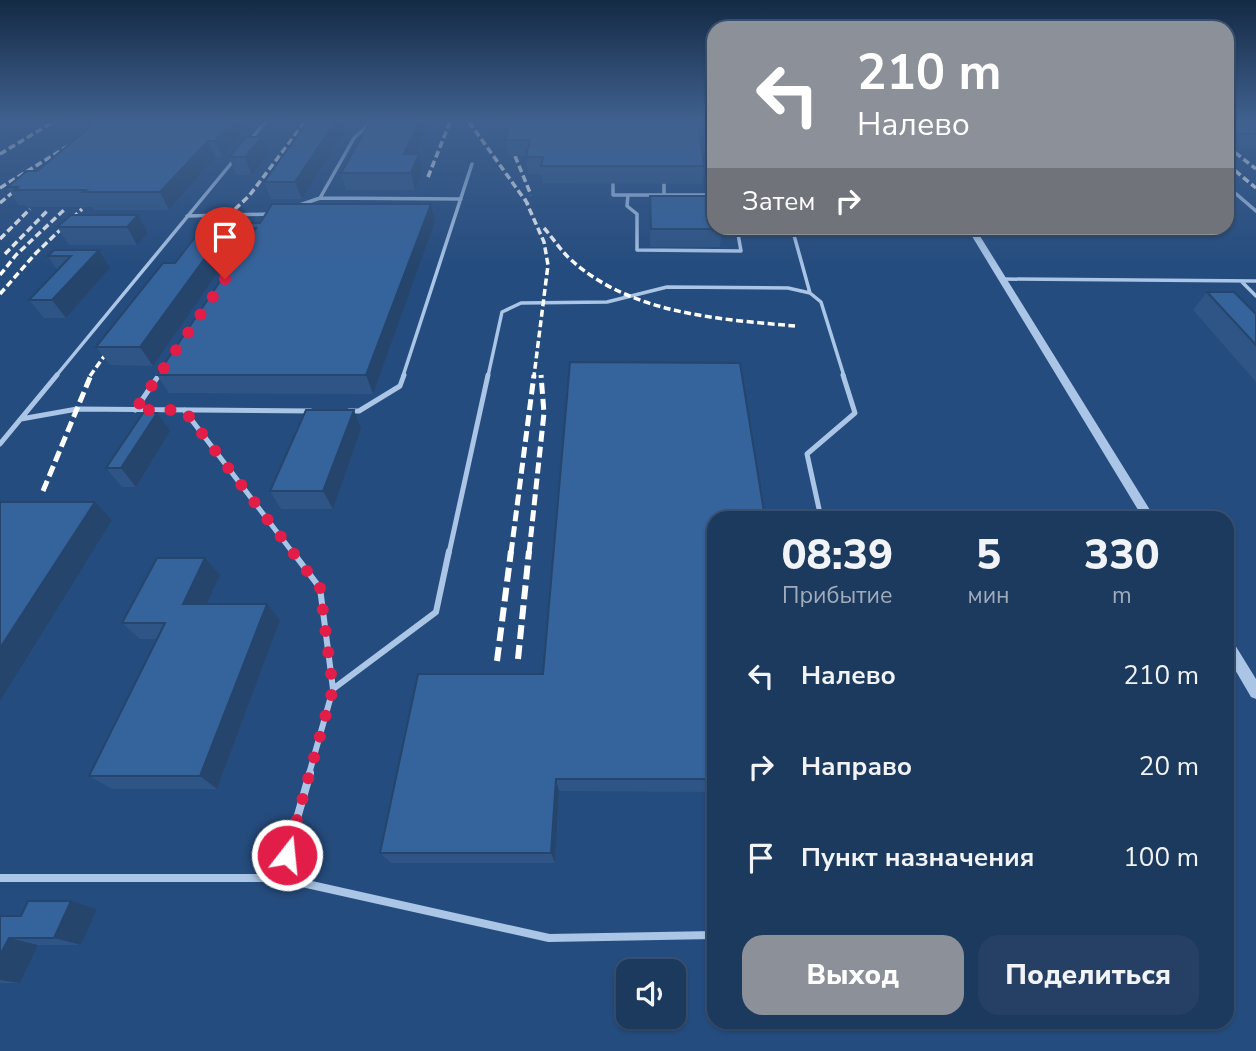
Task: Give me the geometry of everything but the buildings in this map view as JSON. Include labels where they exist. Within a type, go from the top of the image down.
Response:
[{"type":"street","points":[[975,235],[1145,511]]},
{"type":"street","points":[[1234,656],[1256,692]]},
{"type":"lane","points":[[0,444],[224,171]]},
{"type":"lane","points":[[320,198],[335,171]]},
{"type":"lane","points":[[345,411],[359,411],[400,386],[470,171]]},
{"type":"lane","points":[[613,183],[613,195],[707,195]]},
{"type":"lane","points":[[664,184],[664,195]]},
{"type":"lane","points":[[1234,192],[1256,211]]},
{"type":"lane","points":[[628,195],[627,206],[637,214],[637,250],[741,251],[738,235]]},
{"type":"lane","points":[[295,206],[320,198],[461,199]]},
{"type":"lane","points":[[187,216],[270,214],[282,210]]},
{"type":"lane","points":[[262,226],[270,214]]},
{"type":"lane","points":[[794,235],[810,293]]},
{"type":"lane","points":[[1002,279],[1256,281]]},
{"type":"lane","points":[[1241,281],[1256,296]]},
{"type":"lane","points":[[333,689],[436,612],[502,312],[522,303],[607,302],[667,287],[788,288],[810,293],[821,302],[855,413],[807,454],[819,511]]},
{"type":"lane","points":[[135,410],[167,364]]},
{"type":"lane","points":[[21,419],[77,410],[318,411]]},
{"type":"lane","points":[[184,410],[320,588],[333,689],[280,878]]},
{"type":"lane","points":[[0,878],[280,878],[549,938],[707,936]]},
{"type":"railway","points":[[0,188],[27,171]]},
{"type":"railway","points":[[212,231],[249,196],[268,171]]},
{"type":"railway","points":[[428,177],[430,171]]},
{"type":"railway","points":[[504,171],[526,202]]},
{"type":"railway","points":[[521,171],[531,195]]},
{"type":"railway","points":[[1236,171],[1256,188]]},
{"type":"railway","points":[[0,203],[25,182]]},
{"type":"railway","points":[[526,202],[530,207]]},
{"type":"railway","points":[[526,202],[544,242],[548,265],[534,376]]},
{"type":"railway","points":[[0,239],[30,209]]},
{"type":"railway","points":[[5,254],[49,209]]},
{"type":"railway","points":[[0,275],[16,255],[65,209]]},
{"type":"railway","points":[[0,294],[36,253],[82,209]]},
{"type":"railway","points":[[544,228],[568,257],[592,276],[618,291],[646,302],[705,316],[795,326]]},
{"type":"railway","points":[[90,376],[115,341]]},
{"type":"railway","points":[[43,491],[91,375]]},
{"type":"railway","points":[[511,553],[534,375]]},
{"type":"railway","points":[[529,553],[544,413],[541,375]]},
{"type":"railway","points":[[497,661],[511,551]]},
{"type":"railway","points":[[518,659],[529,551]]},
{"type":"route","points":[[225,279],[135,410],[184,410],[320,588],[333,689],[287,855]]}]
